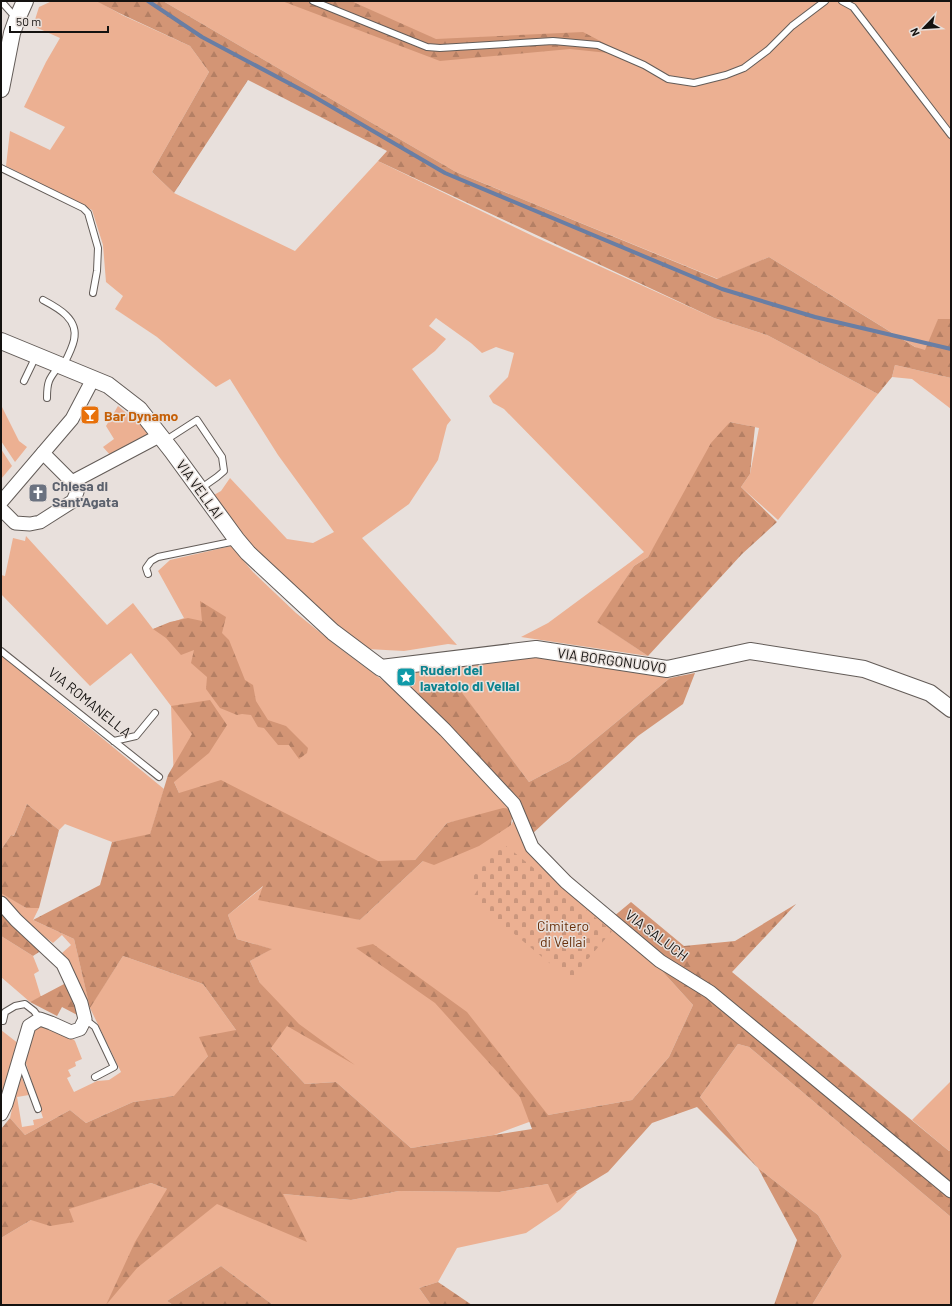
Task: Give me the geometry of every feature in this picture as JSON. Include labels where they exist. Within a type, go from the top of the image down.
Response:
[{"type":"street","points":[[1,90],[12,34],[25,1]]},
{"type":"street","name":"VIA VELLAI","points":[[1,341],[108,385],[138,409],[162,438],[248,553],[333,632],[381,668]]},
{"type":"street","points":[[1,502],[72,419],[93,378]]},
{"type":"street","points":[[72,482],[162,438]]},
{"type":"street","points":[[1,510],[15,523],[30,524],[40,522],[73,501],[77,492],[72,482],[42,453]]},
{"type":"street","name":"VIA BORGONUOVO","points":[[381,668],[536,649],[667,670],[750,651],[864,668],[930,693],[951,709]]},
{"type":"street","name":"VIA SALUCH","points":[[381,668],[445,730],[514,804],[532,847],[566,882],[660,961],[710,992],[951,1191]]},
{"type":"street","points":[[1,903],[16,920],[63,964],[82,1003],[85,1019],[80,1029],[71,1032],[40,1019],[29,1026],[6,1104],[1,1114]]},
{"type":"lane","points":[[1,1],[17,19]]},
{"type":"lane","points":[[313,1],[427,46],[440,48],[553,41],[598,46],[644,66],[668,79],[694,84],[744,68],[768,50],[792,26],[825,1]]},
{"type":"lane","points":[[842,1],[853,7],[951,135]]},
{"type":"lane","points":[[1,168],[83,208],[88,213],[98,248],[98,271],[93,292]]},
{"type":"lane","points":[[43,300],[64,313],[72,321],[74,329],[74,340],[61,365],[49,380],[47,386],[47,398]]},
{"type":"lane","points":[[24,382],[36,355]]},
{"type":"lane","points":[[162,438],[197,420],[222,457],[224,471],[200,489]]},
{"type":"lane","points":[[148,574],[146,568],[151,561],[158,557],[237,540]]},
{"type":"lane","name":"VIA ROMANELLA","points":[[1,651],[159,777]]},
{"type":"lane","points":[[114,741],[136,736],[155,713]]},
{"type":"lane","points":[[3,1021],[5,1012],[15,1006],[25,1004],[34,1011],[40,1019]]},
{"type":"lane","points":[[85,1019],[95,1027],[114,1067],[95,1077]]},
{"type":"lane","points":[[19,1060],[38,1110]]},
{"type":"green space","points":[[52,1],[97,1],[122,15],[190,46],[209,72],[152,172],[174,193],[295,251],[378,161],[535,237],[714,318],[767,335],[878,394],[778,520],[741,487],[750,474],[759,428],[730,422],[648,557],[634,566],[598,622],[648,656],[521,637],[548,623],[644,552],[504,409],[493,403],[489,396],[508,377],[514,353],[496,347],[482,353],[471,343],[436,318],[429,326],[446,339],[435,351],[412,369],[451,420],[447,425],[438,460],[409,504],[362,538],[457,645],[448,644],[404,651],[367,649],[336,629],[243,541],[212,496],[221,491],[230,478],[287,539],[313,543],[334,532],[278,455],[230,379],[216,387],[157,337],[115,309],[123,296],[106,282],[103,245],[92,210],[6,166],[10,131],[50,150],[65,127],[24,107],[46,62],[60,38],[33,26],[39,7]]},
{"type":"green space","points":[[96,1],[163,1],[456,172],[717,279],[769,257],[915,347],[925,350],[938,319],[951,319],[951,378],[895,365],[892,377],[878,394],[767,335],[714,318],[378,161],[387,151],[248,80],[174,193],[152,172],[209,72],[190,46]]},
{"type":"green space","points":[[163,1],[951,1],[951,319],[938,320],[925,353],[769,257],[718,279],[456,172]]},
{"type":"green space","points":[[282,1],[351,1],[436,39],[583,32],[627,55],[570,49],[440,61]]},
{"type":"green space","points":[[895,365],[951,378],[951,409],[912,379],[892,377]]},
{"type":"green space","points":[[1,405],[19,441],[27,447],[15,462],[1,441]]},
{"type":"green space","points":[[118,406],[147,430],[148,434],[111,456],[103,447],[114,439],[106,426]]},
{"type":"green space","points":[[730,422],[755,427],[750,474],[741,487],[777,522],[742,554],[648,656],[597,622],[634,566],[648,557],[711,443]]},
{"type":"green space","points":[[1,449],[12,466],[1,479]]},
{"type":"green space","points":[[26,536],[107,625],[133,603],[153,629],[184,618],[158,571],[170,560],[231,546],[253,572],[296,613],[338,647],[401,694],[433,728],[497,789],[513,809],[447,823],[415,860],[375,871],[179,793],[174,782],[171,706],[131,653],[90,686],[1,594],[1,575],[5,576],[13,538],[25,541]]},
{"type":"green space","points":[[200,601],[226,617],[222,633],[229,640],[245,680],[253,685],[256,701],[268,720],[286,726],[308,748],[307,753],[299,759],[289,745],[278,745],[264,728],[258,727],[251,715],[237,715],[220,708],[206,689],[207,677],[191,663],[194,650],[181,655],[166,638],[153,629],[170,622],[188,618],[202,621]]},
{"type":"green space","points":[[1,655],[164,789],[150,835],[112,842],[65,824],[59,830],[27,804],[14,836],[11,835],[1,850]]},
{"type":"green space","points":[[537,655],[670,678],[569,761],[529,782],[457,687],[418,693],[403,689],[407,671]]},
{"type":"green space","points":[[695,673],[683,704],[638,736],[531,835],[522,804],[495,774],[422,700],[418,693],[457,686],[529,782],[569,761],[670,678]]},
{"type":"green space","points":[[210,700],[227,725],[209,753],[174,782],[179,793],[221,780],[378,861],[415,860],[447,823],[503,808],[513,809],[511,825],[479,846],[434,865],[423,861],[360,920],[258,900],[263,886],[228,915],[237,939],[272,949],[250,961],[260,983],[299,1024],[355,1065],[287,1026],[271,1048],[305,1084],[336,1082],[411,1148],[532,1129],[520,1097],[435,1003],[356,948],[373,944],[467,1012],[548,1115],[632,1100],[669,1057],[693,1005],[613,917],[631,902],[684,946],[735,941],[796,904],[732,972],[949,1151],[951,1150],[951,1217],[749,1047],[738,1044],[700,1097],[758,1168],[697,1107],[652,1123],[608,1172],[557,1203],[548,1184],[499,1192],[399,1191],[351,1200],[283,1194],[307,1242],[217,1204],[137,1268],[106,1305],[135,1242],[167,1189],[151,1183],[69,1209],[74,1222],[50,1226],[31,1220],[1,1238],[1,1129],[10,1118],[25,1135],[70,1110],[86,1123],[133,1102],[174,1096],[208,1056],[199,1037],[236,1030],[203,984],[123,956],[90,1008],[74,939],[33,920],[100,885],[112,842],[150,834],[168,775],[192,734],[171,706]]},
{"type":"green space","points":[[27,804],[59,830],[39,908],[26,908],[1,893],[1,850],[11,835],[14,836]]},
{"type":"green space","points":[[522,804],[531,835],[536,843],[613,917],[693,1005],[669,1057],[632,1100],[548,1115],[494,1135],[411,1148],[336,1082],[305,1084],[271,1048],[260,983],[250,961],[271,949],[237,939],[228,915],[264,886],[360,920],[423,861],[511,825]]},
{"type":"green space","name":"Cimitero di Vellai","points":[[501,842],[612,931],[570,980],[472,899],[480,886],[471,879]]},
{"type":"green space","points":[[1,892],[26,908],[39,908],[33,920],[74,939],[90,1007],[123,956],[203,984],[236,1030],[208,1056],[175,1096],[133,1102],[86,1123],[70,1110],[25,1135],[10,1118],[20,1073],[29,1095],[17,1097],[22,1127],[34,1125],[33,1120],[43,1118],[24,1057],[33,1030],[41,1022],[52,1025],[75,1041],[82,1059],[75,1062],[76,1066],[68,1070],[71,1076],[67,1078],[74,1092],[97,1081],[109,1080],[121,1072],[62,953],[71,945],[62,935],[53,943],[17,916],[1,898]]},
{"type":"green space","points":[[1,911],[42,950],[33,956],[1,936]]},
{"type":"green space","points":[[1,936],[33,956],[39,971],[34,974],[41,997],[30,1002],[1,977]]},
{"type":"green space","points":[[66,983],[81,1017],[62,1007],[57,1016],[30,1002]]},
{"type":"green space","points":[[1,1030],[19,1044],[1,1114]]},
{"type":"green space","points":[[738,1044],[749,1047],[951,1217],[951,1305],[812,1305],[842,1256],[818,1215],[758,1168],[700,1097]]},
{"type":"green space","points":[[951,1081],[951,1150],[949,1151],[912,1120]]},
{"type":"green space","points":[[758,1168],[818,1215],[842,1256],[812,1305],[774,1305],[797,1240]]},
{"type":"green space","points":[[151,1183],[167,1189],[283,1194],[351,1200],[399,1191],[499,1192],[548,1184],[577,1192],[560,1210],[526,1233],[457,1248],[438,1282],[419,1288],[431,1305],[273,1305],[221,1266],[167,1301],[173,1305],[1,1305],[1,1238],[31,1220]]},
{"type":"green space","points":[[221,1266],[273,1305],[173,1305],[167,1301]]},
{"type":"green space","points":[[438,1282],[472,1305],[431,1305],[419,1288]]},
{"type":"waterway","points":[[148,1],[202,37],[313,96],[445,173],[722,289],[815,317],[951,349]]},
{"type":"place","name":"Bar Dynamo","points":[[90,415]]},
{"type":"place","name":"Chiesa di Sant'Agata","points":[[38,493]]},
{"type":"place","name":"Ruderi del lavatoio di Vellai","points":[[406,677]]}]
